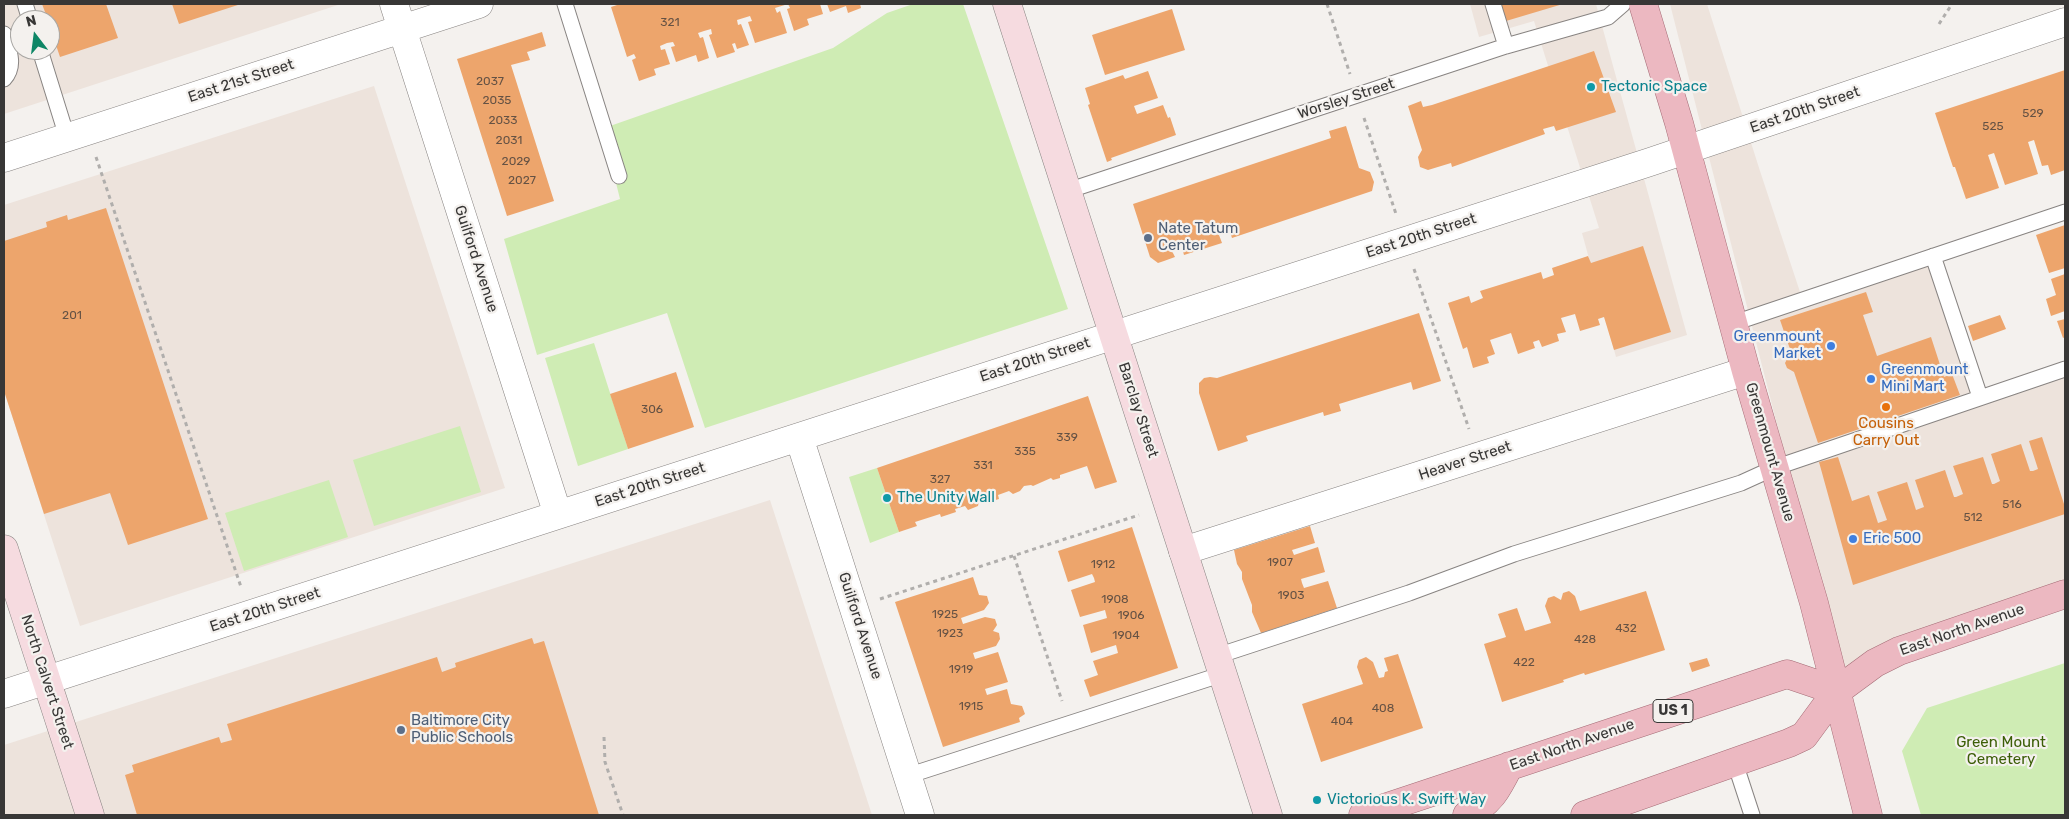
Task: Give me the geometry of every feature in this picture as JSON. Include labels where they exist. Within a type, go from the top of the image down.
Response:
[{"type":"main road","name":"Greenmount Avenue","points":[[1643,4],[1746,371],[1814,603],[1868,815]]},
{"type":"main road","name":"East North Avenue","points":[[1585,815],[1735,763],[1804,736],[1837,691],[1875,663],[1899,651],[2065,594]]},
{"type":"main road","name":"East North Avenue","points":[[1362,815],[1787,674],[1837,691]]},
{"type":"main road","points":[[1467,815],[1478,809],[1495,794],[1509,766]]},
{"type":"street","name":"East 21st Street","points":[[4,158],[77,134],[398,16],[479,4]]},
{"type":"street","name":"Barclay Street","points":[[1007,4],[1268,815]]},
{"type":"street","name":"Guilford Avenue","points":[[398,16],[558,515]]},
{"type":"street","name":"East 20th Street","points":[[4,694],[1685,150],[2065,22]]},
{"type":"street","name":"Heaver Street","points":[[1183,551],[1746,371]]},
{"type":"street","name":"Guilford Avenue","points":[[799,437],[920,815]]},
{"type":"street","name":"North Calvert Street","points":[[4,549],[90,815]]},
{"type":"lane","points":[[565,4],[619,176]]},
{"type":"lane","points":[[1493,4],[1506,46]]},
{"type":"lane","name":"Worsley Street","points":[[1067,191],[1506,46],[1608,17],[1623,4]]},
{"type":"lane","points":[[4,34],[10,53],[11,67],[4,79]]},
{"type":"lane","points":[[44,60],[77,134]]},
{"type":"lane","points":[[1734,323],[2065,212]]},
{"type":"lane","points":[[1933,256],[1980,397]]},
{"type":"lane","points":[[907,776],[1070,723],[1220,665],[1349,611],[1409,593],[1514,554],[1741,483],[1774,468],[2065,368]]},
{"type":"lane","points":[[1735,763],[1752,815]]},
{"type":"path","points":[[1939,24],[1952,4]]},
{"type":"path","points":[[77,134],[251,614]]},
{"type":"path","points":[[1412,264],[1472,436]]},
{"type":"path","points":[[879,599],[1139,515]]},
{"type":"path","points":[[1014,556],[1070,723]]},
{"type":"path","points":[[604,737],[605,762],[623,815]]},
{"type":"shaded area","points":[[4,4],[341,4],[4,114]]},
{"type":"shaded area","points":[[1470,4],[1596,4],[1687,335],[1616,357],[1582,233],[1599,228],[1534,21],[1479,37]]},
{"type":"shaded area","points":[[1670,4],[1707,4],[1803,301],[1929,259],[1977,399],[2065,370],[2065,592],[1841,676]]},
{"type":"shaded area","points":[[374,86],[505,488],[80,626],[4,391],[4,205]]},
{"type":"shaded area","points":[[770,500],[872,815],[4,815],[4,745]]},
{"type":"green space","points":[[913,4],[963,4],[1068,309],[705,428],[667,313],[537,355],[504,239],[620,199],[605,139],[610,126],[833,48],[887,13]]},
{"type":"green space","points":[[594,343],[628,449],[578,466],[545,358]]},
{"type":"green space","points":[[460,426],[481,492],[374,526],[353,460]]},
{"type":"green space","points":[[877,468],[899,532],[870,543],[849,477]]},
{"type":"green space","points":[[329,480],[348,537],[244,571],[225,513]]},
{"type":"green space","name":"Green Mount Cemetery","points":[[2065,663],[2065,815],[1921,815],[1902,751],[1927,708]]},
{"type":"building","points":[[42,4],[106,4],[118,38],[60,57],[60,10],[44,10]]},
{"type":"building","points":[[172,4],[241,4],[179,24]]},
{"type":"building","points":[[620,4],[788,4],[775,8],[777,13],[780,11],[787,33],[755,43],[748,22],[752,21],[750,16],[737,20],[738,25],[741,24],[749,45],[737,49],[735,43],[732,44],[735,52],[717,58],[709,35],[712,34],[711,29],[698,33],[700,38],[703,37],[709,58],[698,62],[696,55],[676,62],[671,47],[675,46],[673,42],[667,43],[660,46],[661,50],[665,49],[670,64],[654,69],[656,75],[639,81],[632,60],[636,58],[634,54],[627,57],[611,7]]},
{"type":"building","points":[[788,4],[820,4],[823,14],[807,19],[809,25],[794,31],[787,9],[790,8]]},
{"type":"building","points":[[827,4],[860,4],[861,8],[848,13],[846,6],[830,12]]},
{"type":"building","points":[[1501,4],[1563,4],[1506,21]]},
{"type":"building","points":[[1172,9],[1185,50],[1105,75],[1092,35]]},
{"type":"building","points":[[542,32],[546,46],[527,52],[530,60],[511,65],[554,201],[507,216],[457,59]]},
{"type":"building","points":[[1594,51],[1616,112],[1556,131],[1554,126],[1543,129],[1545,134],[1452,167],[1451,163],[1428,170],[1420,167],[1418,157],[1422,150],[1408,106],[1421,101],[1423,107],[1432,105]]},
{"type":"building","points":[[2065,70],[2065,170],[2051,175],[2048,165],[2042,166],[2034,140],[2028,142],[2038,174],[2005,185],[1994,153],[1988,155],[1999,188],[1966,199],[1935,113]]},
{"type":"building","points":[[1148,71],[1158,98],[1134,106],[1137,114],[1163,105],[1168,118],[1170,117],[1176,135],[1111,158],[1112,160],[1107,162],[1088,105],[1090,104],[1085,88],[1123,75],[1125,79]]},
{"type":"building","points":[[1346,126],[1359,168],[1370,172],[1374,182],[1372,191],[1232,238],[1230,232],[1219,235],[1222,243],[1184,255],[1182,248],[1172,251],[1175,257],[1158,263],[1150,257],[1133,204],[1331,138],[1329,131]]},
{"type":"building","points":[[106,208],[208,519],[128,545],[110,493],[44,514],[4,391],[4,241],[47,227],[46,222],[67,215],[68,220]]},
{"type":"building","points":[[2065,225],[2065,268],[2049,273],[2036,235]]},
{"type":"building","points":[[1643,246],[1671,332],[1614,350],[1604,317],[1598,319],[1600,325],[1580,331],[1575,314],[1561,318],[1566,332],[1557,334],[1559,341],[1542,347],[1539,340],[1533,342],[1535,348],[1518,354],[1511,333],[1490,340],[1495,354],[1487,357],[1489,363],[1473,368],[1467,347],[1463,349],[1448,303],[1469,296],[1471,303],[1483,298],[1480,291],[1541,272],[1543,279],[1554,275],[1552,268],[1588,256],[1591,263]]},
{"type":"building","points":[[2065,274],[2065,311],[2051,316],[2046,299],[2056,295],[2051,279]]},
{"type":"building","points":[[1866,292],[1873,312],[1863,315],[1877,356],[1931,337],[1944,377],[1952,374],[1960,395],[1818,443],[1794,372],[1787,368],[1785,363],[1791,352],[1780,320]]},
{"type":"building","points":[[1419,313],[1441,381],[1413,390],[1411,382],[1339,404],[1341,411],[1324,416],[1323,412],[1246,436],[1248,441],[1218,451],[1199,393],[1199,383],[1204,378],[1217,378]]},
{"type":"building","points":[[2000,315],[2006,329],[1973,341],[1968,326]]},
{"type":"building","points":[[2065,319],[2065,337],[2063,338],[2057,321]]},
{"type":"building","points":[[676,372],[694,427],[628,449],[610,394]]},
{"type":"building","points":[[1088,396],[1117,482],[1095,489],[1087,466],[1060,475],[1060,478],[1053,480],[1051,478],[1033,486],[1024,486],[1020,491],[1013,494],[1009,491],[998,495],[999,499],[986,503],[985,499],[979,501],[978,506],[968,510],[965,506],[955,509],[956,512],[941,517],[940,514],[915,522],[917,526],[899,532],[877,468]]},
{"type":"building","points":[[2042,437],[2065,507],[2065,514],[1853,585],[1819,462],[1838,457],[1852,501],[1869,495],[1878,523],[1887,520],[1877,492],[1907,482],[1916,510],[1924,507],[1915,480],[1945,470],[1954,497],[1956,497],[1963,494],[1953,466],[1983,457],[1992,484],[1994,484],[2000,481],[1991,454],[2021,444],[2030,471],[2033,471],[2038,469],[2029,441]]},
{"type":"building","points":[[1310,526],[1315,543],[1292,550],[1294,555],[1318,547],[1325,572],[1301,579],[1302,583],[1304,588],[1328,581],[1337,608],[1261,633],[1252,612],[1252,605],[1242,579],[1242,572],[1237,564],[1234,550]]},
{"type":"building","points":[[1132,527],[1178,668],[1090,697],[1084,680],[1098,675],[1093,661],[1118,653],[1116,645],[1091,653],[1083,625],[1107,618],[1105,610],[1080,617],[1071,590],[1095,582],[1094,578],[1092,574],[1068,582],[1058,551]]},
{"type":"building","points":[[973,577],[979,595],[987,596],[989,603],[984,610],[961,618],[963,624],[985,617],[995,619],[997,625],[993,631],[999,633],[1000,639],[996,646],[973,653],[975,659],[998,652],[1008,682],[985,689],[987,695],[1007,689],[1011,704],[1022,706],[1025,714],[1019,718],[1020,722],[943,747],[895,602]]},
{"type":"building","points":[[1569,591],[1575,596],[1580,611],[1646,591],[1665,650],[1585,675],[1584,673],[1563,680],[1564,682],[1502,702],[1484,644],[1506,637],[1498,614],[1517,608],[1525,631],[1551,623],[1545,606],[1548,598],[1554,596],[1561,600],[1563,593]]},
{"type":"building","name":"Baltimore City Public Schools","points":[[532,638],[534,644],[544,641],[599,815],[137,815],[125,775],[134,772],[132,765],[219,737],[221,743],[232,740],[227,724],[437,657],[442,672],[456,667],[455,663]]},
{"type":"building","points":[[1398,654],[1423,728],[1321,762],[1302,704],[1363,684],[1357,667],[1359,660],[1366,657],[1373,662],[1379,678],[1384,677],[1385,672],[1388,671],[1384,658]]},
{"type":"building","points":[[1707,658],[1710,666],[1692,672],[1689,663]]},
{"type":"place","name":"Tectonic Space","points":[[1591,87]]},
{"type":"place","name":"Nate Tatum Center","points":[[1148,238]]},
{"type":"place","name":"Greenmount Market","points":[[1831,346]]},
{"type":"place","name":"Greenmount Mini Mart","points":[[1871,379]]},
{"type":"place","name":"Cousins Carry Out","points":[[1886,407]]},
{"type":"place","name":"The Unity Wall","points":[[887,498]]},
{"type":"place","name":"Eric 500","points":[[1853,539]]},
{"type":"place","name":"Baltimore City Public Schools","points":[[401,730]]},
{"type":"place","name":"Victorious K. Swift Way","points":[[1317,800]]}]
